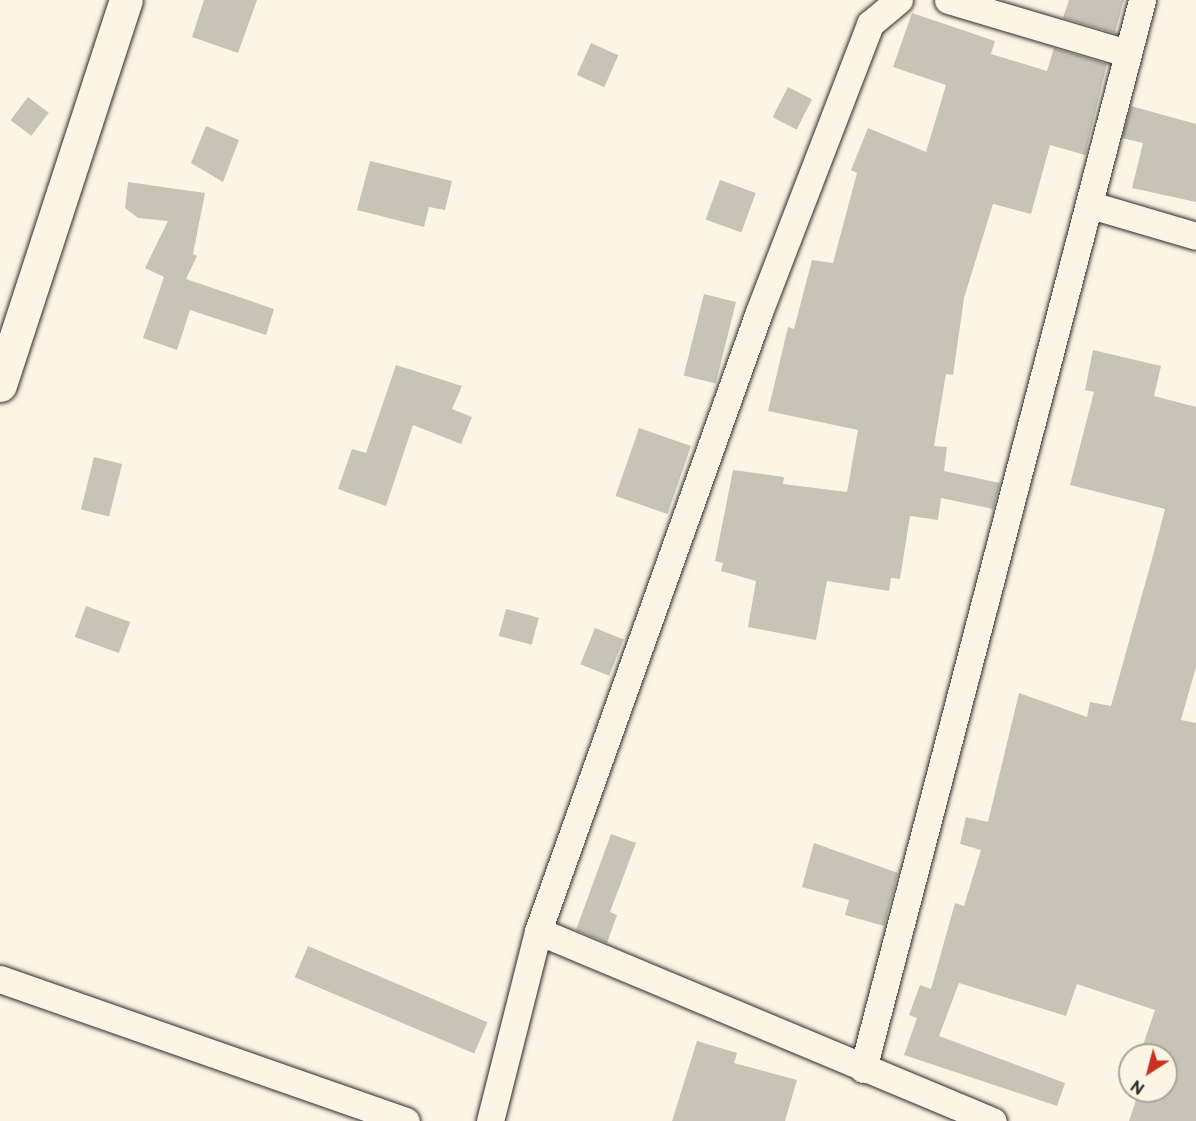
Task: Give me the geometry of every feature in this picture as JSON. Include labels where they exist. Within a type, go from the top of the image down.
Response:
[{"type":"highway","points":[[0,385],[126,0]]},
{"type":"street","points":[[490,1121],[538,931],[759,312],[870,24],[899,0]]},
{"type":"street","points":[[948,0],[1127,53]]},
{"type":"street","points":[[863,1069],[953,713],[1091,205],[1142,0]]},
{"type":"street","points":[[1091,205],[1196,236]]},
{"type":"street","points":[[538,931],[863,1069],[993,1121]]},
{"type":"street","points":[[0,979],[372,1116],[406,1121]]},
{"type":"building","points":[[204,0],[257,0],[238,53],[192,37]]},
{"type":"building","points":[[1069,0],[1124,0],[1115,33],[1063,18]]},
{"type":"building","points":[[912,13],[995,41],[991,54],[1047,71],[1054,48],[1107,64],[1085,155],[1050,145],[1031,214],[993,204],[964,298],[953,375],[946,374],[934,446],[947,447],[944,471],[1000,483],[993,509],[941,498],[938,520],[910,516],[900,579],[891,578],[889,591],[827,581],[816,640],[748,627],[756,581],[721,571],[723,563],[715,561],[733,470],[784,477],[783,484],[847,492],[858,430],[768,411],[788,327],[794,329],[812,260],[833,263],[857,173],[851,170],[868,128],[926,152],[946,85],[893,67]]},
{"type":"building","points":[[591,43],[618,55],[604,87],[577,75]]},
{"type":"building","points":[[788,87],[812,99],[797,130],[773,117]]},
{"type":"building","points":[[28,97],[49,113],[31,136],[11,120]]},
{"type":"building","points":[[1131,106],[1196,124],[1196,202],[1132,188],[1143,143],[1122,138]]},
{"type":"building","points":[[206,126],[239,140],[223,182],[191,163]]},
{"type":"building","points":[[370,161],[452,181],[445,210],[429,207],[424,227],[357,210]]},
{"type":"building","points":[[720,180],[756,193],[741,232],[706,219]]},
{"type":"building","points":[[128,182],[205,193],[193,254],[197,256],[186,279],[274,309],[266,335],[190,310],[177,350],[143,338],[164,277],[145,268],[168,221],[138,218],[125,208]]},
{"type":"building","points":[[704,294],[736,302],[716,383],[684,376]]},
{"type":"building","points":[[1093,350],[1161,366],[1154,396],[1196,407],[1196,667],[1181,720],[1196,723],[1196,1121],[1129,1121],[1135,1103],[1178,1103],[1178,1043],[1144,1043],[1155,1010],[1077,984],[1066,1016],[959,983],[939,1036],[1065,1083],[1057,1106],[904,1055],[917,1018],[909,1015],[920,985],[931,989],[955,903],[964,906],[981,850],[960,844],[966,817],[988,822],[1019,693],[1087,717],[1090,702],[1111,706],[1152,559],[1165,509],[1070,485],[1094,392],[1085,390]]},
{"type":"building","points":[[396,365],[462,386],[452,409],[472,417],[461,444],[413,425],[386,506],[338,489],[352,449],[366,453]]},
{"type":"building","points":[[639,428],[691,446],[668,514],[616,496]]},
{"type":"building","points":[[94,457],[122,464],[109,516],[81,509]]},
{"type":"building","points":[[86,606],[130,622],[119,653],[75,637]]},
{"type":"building","points":[[506,609],[539,618],[532,645],[499,636]]},
{"type":"building","points":[[595,628],[624,640],[609,676],[580,664]]},
{"type":"building","points":[[611,834],[636,843],[610,912],[617,915],[607,943],[576,930]]},
{"type":"building","points":[[814,843],[898,873],[884,926],[845,915],[849,900],[802,887]]},
{"type":"building","points":[[308,946],[487,1022],[474,1053],[295,977]]},
{"type":"building","points":[[697,1041],[737,1053],[734,1063],[797,1080],[785,1121],[672,1121]]}]
